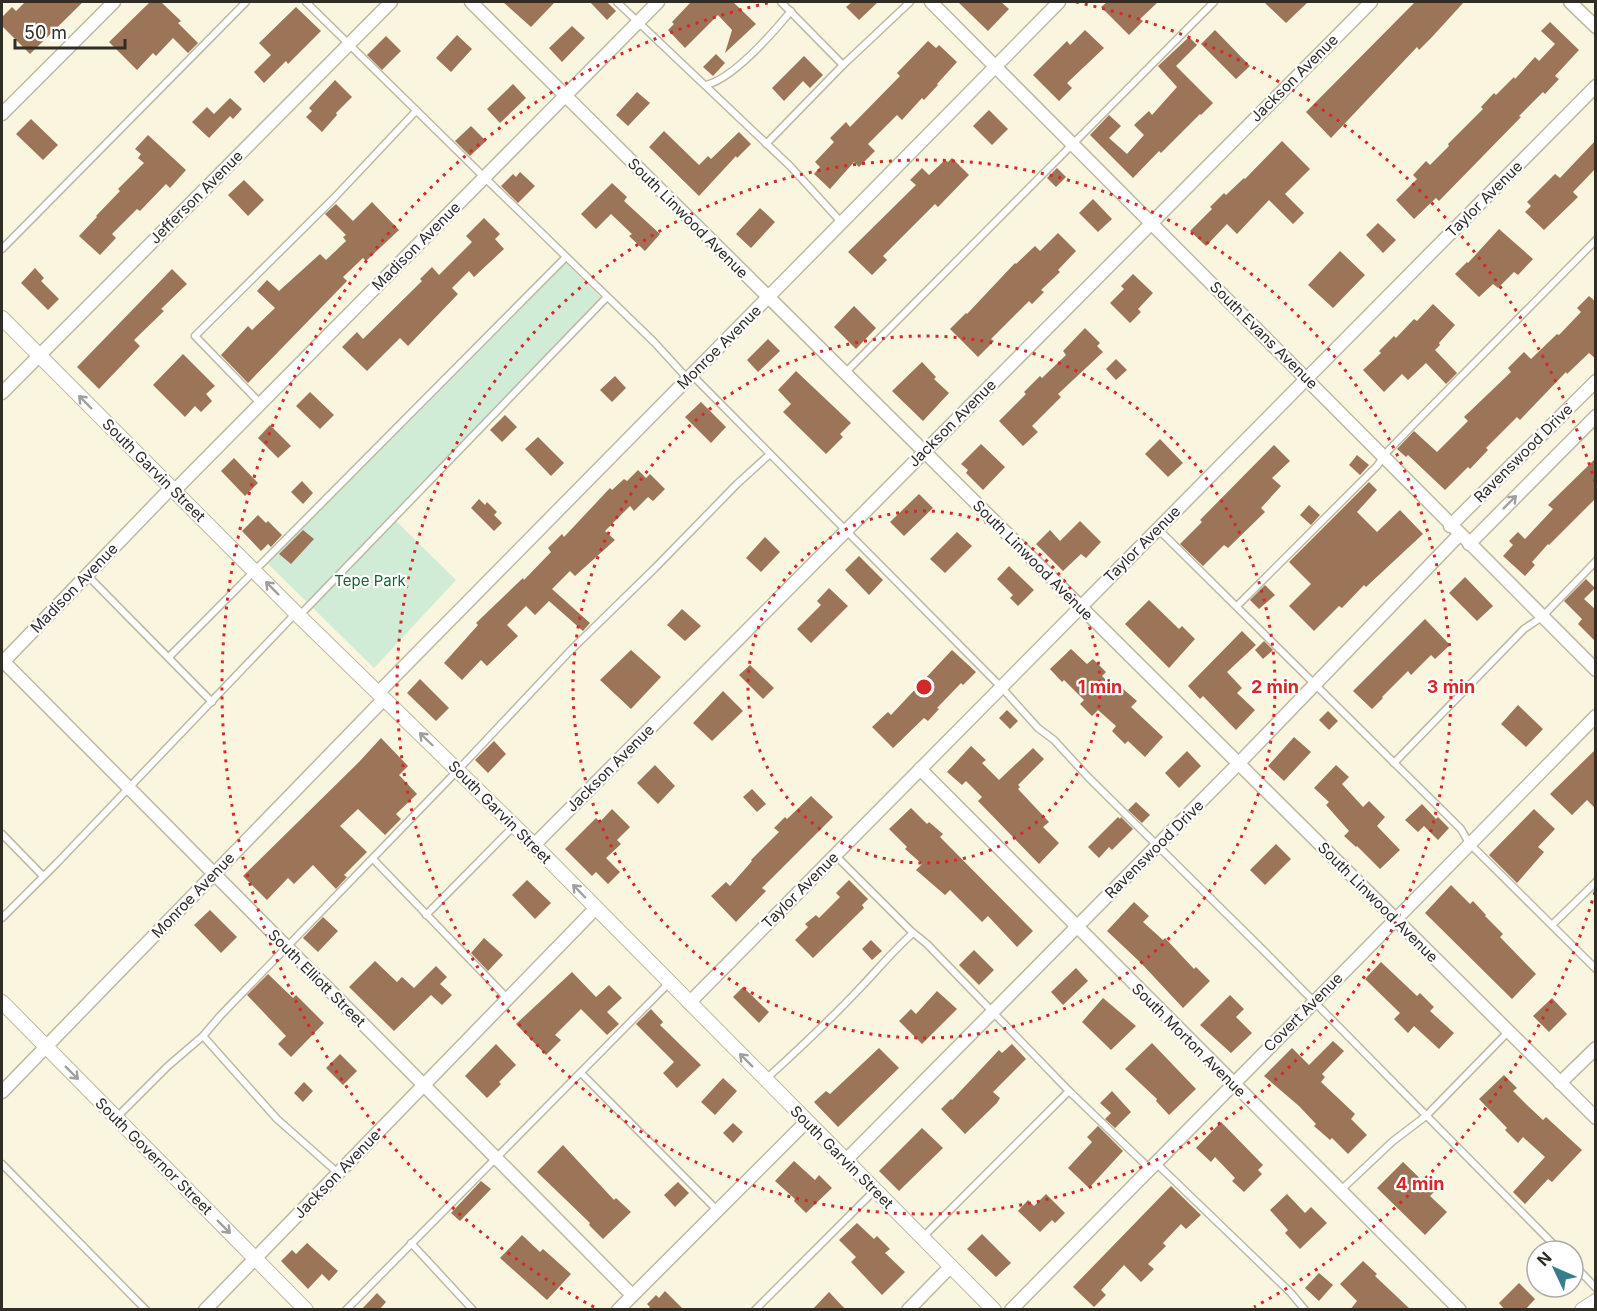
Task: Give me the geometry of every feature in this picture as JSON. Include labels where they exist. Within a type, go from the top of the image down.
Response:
[{"type":"street","points":[[2,114],[114,2]]},
{"type":"street","name":"Jefferson Avenue","points":[[2,393],[391,2]]},
{"type":"street","name":"South Linwood Avenue","points":[[471,2],[1596,1118]]},
{"type":"street","name":"Madison Avenue","points":[[2,662],[658,2]]},
{"type":"street","name":"South Evans Avenue","points":[[931,2],[1596,670]]},
{"type":"street","name":"Jackson Avenue","points":[[534,845],[1371,2]]},
{"type":"street","points":[[1570,2],[1596,27]]},
{"type":"street","name":"Monroe Avenue","points":[[2,1092],[689,376],[1056,3]]},
{"type":"street","name":"Taylor Avenue","points":[[689,1003],[1596,86]]},
{"type":"street","name":"South Garvin Street","points":[[2,318],[298,614],[534,845],[994,1310]]},
{"type":"street","name":"Ravenswood Drive","points":[[846,1160],[1239,764],[1460,535],[1596,381]]},
{"type":"street","name":"Ravenswood Drive","points":[[1460,535],[1596,416]]},
{"type":"street","name":"South Elliott Street","points":[[2,662],[632,1295]]},
{"type":"street","name":"Covert Avenue","points":[[1011,1310],[1596,716]]},
{"type":"street","name":"South Morton Avenue","points":[[920,769],[1460,1310]]},
{"type":"street","name":"Jackson Avenue","points":[[205,1310],[596,909]]},
{"type":"street","name":"South Governor Street","points":[[2,1002],[306,1310]]},
{"type":"street","points":[[1560,1083],[1596,1048]]},
{"type":"street","points":[[618,1310],[807,1121]]},
{"type":"street","points":[[908,1310],[951,1266]]},
{"type":"street","points":[[1582,1310],[1596,1301]]},
{"type":"lane","points":[[2,249],[246,2]]},
{"type":"lane","points":[[306,2],[770,454],[1001,687],[1038,728],[1068,754],[1156,846],[1266,953],[1548,1239]]},
{"type":"lane","points":[[617,2],[790,166],[842,223]]},
{"type":"lane","points":[[781,2],[843,65]]},
{"type":"lane","points":[[766,144],[843,65],[910,2]]},
{"type":"lane","points":[[845,374],[1072,142],[1214,2]]},
{"type":"lane","points":[[706,85],[722,78],[770,37],[791,12]]},
{"type":"lane","points":[[260,404],[195,336],[334,198],[416,111]]},
{"type":"lane","points":[[1237,606],[1596,240]]},
{"type":"lane","points":[[169,657],[566,256]]},
{"type":"lane","points":[[2,918],[607,297]]},
{"type":"lane","points":[[116,1118],[168,1066],[203,1036],[570,651],[770,454]]},
{"type":"lane","points":[[1158,529],[1461,829],[1469,843],[1596,969]]},
{"type":"lane","points":[[1394,763],[1524,629],[1542,616],[1596,561]]},
{"type":"lane","points":[[87,575],[213,702]]},
{"type":"lane","points":[[426,915],[514,826]]},
{"type":"lane","points":[[2,834],[43,876]]},
{"type":"lane","points":[[835,855],[913,933],[927,944],[1069,1091],[1290,1292],[1305,1310]]},
{"type":"lane","points":[[373,859],[508,999]]},
{"type":"lane","points":[[1552,925],[1596,882]]},
{"type":"lane","points":[[766,1080],[816,1033],[890,954],[913,933]]},
{"type":"lane","points":[[346,1310],[669,983]]},
{"type":"lane","points":[[1340,1190],[1393,1141],[1426,1116],[1509,1032]]},
{"type":"lane","points":[[203,1036],[283,1125],[338,1173]]},
{"type":"lane","points":[[581,1073],[717,1210]]},
{"type":"lane","points":[[922,1237],[1069,1091]]},
{"type":"lane","points":[[2,1164],[146,1310]]},
{"type":"lane","points":[[755,1310],[875,1190]]},
{"type":"lane","points":[[411,1243],[473,1310]]},
{"type":"lane","points":[[1585,1277],[1596,1288]]},
{"type":"green space","name":"Tepe Park","points":[[562,259],[605,302],[393,518],[456,580],[374,668],[265,561]]},
{"type":"building","points":[[25,2],[83,2],[30,54],[2,26],[2,17],[12,7],[16,11]]},
{"type":"building","points":[[150,2],[161,2],[181,21],[178,23],[198,43],[188,53],[173,38],[156,56],[153,53],[137,70],[109,42]]},
{"type":"building","points":[[503,2],[555,2],[531,27]]},
{"type":"building","points":[[590,2],[607,2],[616,11],[607,20]]},
{"type":"building","points":[[691,2],[733,2],[756,24],[725,53],[732,30],[718,15],[685,48],[668,30],[674,24],[672,22]]},
{"type":"building","points":[[852,2],[878,2],[859,20],[846,7]]},
{"type":"building","points":[[958,2],[1001,2],[1009,9],[988,31]]},
{"type":"building","points":[[1107,2],[1158,2],[1140,19],[1143,21],[1129,35],[1101,7]]},
{"type":"building","points":[[1264,2],[1308,2],[1286,23]]},
{"type":"building","points":[[1415,2],[1464,2],[1419,50],[1417,47],[1331,138],[1306,112]]},
{"type":"building","points":[[296,7],[321,31],[288,64],[286,61],[264,83],[254,72],[271,55],[259,43]]},
{"type":"building","points":[[1550,22],[1579,50],[1555,76],[1559,79],[1519,116],[1521,117],[1439,201],[1436,198],[1414,219],[1396,200],[1417,179],[1413,175],[1426,161],[1430,165],[1449,146],[1448,144],[1483,109],[1481,107],[1494,93],[1496,95],[1514,77],[1515,79],[1535,57],[1539,61],[1555,44],[1541,31]]},
{"type":"building","points":[[572,26],[585,38],[562,62],[549,48]]},
{"type":"building","points":[[1085,30],[1104,48],[1067,83],[1072,88],[1059,101],[1033,75],[1067,41],[1070,45]]},
{"type":"building","points":[[1215,30],[1250,66],[1236,79],[1201,44]]},
{"type":"building","points":[[457,35],[472,49],[451,72],[436,58]]},
{"type":"building","points":[[386,36],[401,51],[382,70],[367,55]]},
{"type":"building","points":[[1189,37],[1197,45],[1176,66],[1213,103],[1161,153],[1159,151],[1133,178],[1090,135],[1109,115],[1121,126],[1109,138],[1127,154],[1144,135],[1134,125],[1149,111],[1152,115],[1177,87],[1158,66]]},
{"type":"building","points":[[928,41],[936,48],[939,45],[957,62],[924,100],[922,98],[902,120],[897,115],[868,144],[875,151],[859,167],[854,162],[830,189],[814,174],[820,167],[815,162],[834,142],[830,138],[846,122],[850,127],[900,76],[897,73]]},
{"type":"building","points":[[716,54],[725,63],[713,76],[703,67]]},
{"type":"building","points":[[804,56],[823,75],[810,88],[803,81],[784,101],[772,88]]},
{"type":"building","points":[[335,80],[352,97],[322,132],[306,117],[312,111],[309,108]]},
{"type":"building","points":[[513,84],[526,98],[500,123],[487,109]]},
{"type":"building","points":[[637,92],[650,103],[628,126],[616,115]]},
{"type":"building","points":[[230,98],[242,109],[233,119],[230,116],[209,138],[192,122],[207,107],[214,114]]},
{"type":"building","points":[[989,110],[1008,129],[992,145],[973,126]]},
{"type":"building","points":[[31,119],[58,145],[43,160],[16,134]]},
{"type":"building","points":[[471,126],[486,141],[470,156],[455,141]]},
{"type":"building","points":[[664,131],[699,165],[708,156],[711,159],[739,132],[751,144],[737,158],[736,156],[699,196],[649,147]]},
{"type":"building","points":[[148,135],[186,170],[170,188],[166,184],[140,211],[137,209],[112,234],[116,238],[100,255],[79,236],[120,191],[118,189],[144,163],[138,158],[141,154],[135,149]]},
{"type":"building","points":[[1596,140],[1596,168],[1573,192],[1578,197],[1544,230],[1525,212],[1531,206],[1527,202],[1555,174],[1560,178]]},
{"type":"building","points":[[1282,141],[1310,169],[1285,194],[1304,213],[1293,224],[1269,200],[1237,234],[1227,224],[1206,246],[1190,231],[1224,193],[1226,195],[1245,179]]},
{"type":"building","points":[[952,158],[969,175],[938,207],[935,204],[883,256],[887,260],[872,275],[848,252],[916,185],[910,180],[922,168],[929,175],[945,160],[948,162]]},
{"type":"building","points":[[1057,168],[1066,177],[1056,187],[1047,178]]},
{"type":"building","points":[[520,172],[535,186],[518,203],[501,186],[513,174],[516,177]]},
{"type":"building","points":[[244,180],[264,200],[248,216],[228,195]]},
{"type":"building","points":[[612,183],[627,197],[624,201],[660,234],[645,251],[629,236],[632,234],[611,214],[596,229],[581,214]]},
{"type":"building","points":[[1093,199],[1112,219],[1098,232],[1079,213]]},
{"type":"building","points":[[372,202],[399,230],[366,261],[363,258],[343,277],[347,281],[248,383],[221,355],[248,326],[252,330],[275,308],[257,291],[267,280],[279,291],[320,254],[326,260],[346,241],[343,237],[346,235],[325,214],[336,204],[353,221]]},
{"type":"building","points":[[760,208],[775,222],[751,248],[736,234]]},
{"type":"building","points":[[484,218],[500,234],[495,239],[504,249],[474,277],[469,271],[452,288],[458,294],[408,346],[400,338],[367,371],[342,347],[357,332],[363,339],[422,281],[420,279],[432,267],[439,275],[472,242],[466,236]]},
{"type":"building","points":[[1378,223],[1396,240],[1383,253],[1366,235]]},
{"type":"building","points":[[1499,229],[1533,259],[1518,275],[1514,272],[1498,288],[1493,284],[1479,297],[1455,274]]},
{"type":"building","points":[[1058,233],[1076,251],[1058,270],[1060,272],[1041,290],[1044,292],[1032,304],[1029,301],[991,339],[994,341],[978,357],[950,329],[1015,263],[1035,246],[1040,251]]},
{"type":"building","points":[[1340,251],[1365,275],[1333,308],[1308,285]]},
{"type":"building","points":[[35,268],[44,278],[41,281],[59,299],[48,310],[21,283]]},
{"type":"building","points":[[172,269],[187,284],[161,309],[164,311],[134,340],[140,346],[99,389],[77,367]]},
{"type":"building","points":[[1133,274],[1153,293],[1138,309],[1141,312],[1130,323],[1110,303],[1124,289],[1121,286]]},
{"type":"building","points":[[1589,296],[1596,302],[1596,359],[1589,353],[1567,374],[1566,372],[1520,420],[1517,417],[1486,448],[1488,450],[1470,469],[1468,467],[1445,490],[1408,455],[1406,457],[1397,449],[1414,431],[1437,452],[1468,421],[1464,417],[1511,372],[1508,368],[1524,352],[1531,359],[1557,334],[1559,335],[1581,312],[1577,308]]},
{"type":"building","points":[[1433,304],[1455,325],[1435,350],[1457,373],[1446,384],[1426,363],[1408,380],[1402,374],[1384,392],[1363,370],[1381,353],[1379,351],[1394,336],[1396,338],[1414,319],[1417,321]]},
{"type":"building","points":[[854,306],[876,328],[856,349],[834,327]]},
{"type":"building","points":[[1085,328],[1100,343],[1097,346],[1103,352],[1058,394],[1061,397],[1032,426],[1038,432],[1023,446],[999,421],[1040,376],[1042,378],[1066,355],[1063,351]]},
{"type":"building","points":[[768,339],[780,351],[758,372],[747,360]]},
{"type":"building","points":[[183,354],[215,386],[206,394],[212,401],[201,412],[195,406],[185,417],[153,385]]},
{"type":"building","points":[[1116,359],[1127,370],[1116,380],[1106,369]]},
{"type":"building","points":[[922,362],[936,377],[934,379],[949,393],[923,421],[892,391]]},
{"type":"building","points":[[796,371],[851,423],[840,434],[843,437],[826,454],[783,412],[791,404],[778,390]]},
{"type":"building","points":[[615,376],[626,388],[612,402],[600,390]]},
{"type":"building","points":[[310,392],[334,415],[320,429],[296,406]]},
{"type":"building","points":[[701,402],[726,427],[711,443],[685,417]]},
{"type":"building","points":[[505,415],[517,427],[502,442],[490,430]]},
{"type":"building","points":[[270,425],[291,446],[278,458],[258,438]]},
{"type":"building","points":[[538,437],[564,463],[551,476],[525,449]]},
{"type":"building","points":[[1160,439],[1183,463],[1168,477],[1145,454]]},
{"type":"building","points":[[981,444],[1005,467],[983,490],[966,473],[968,470],[961,464]]},
{"type":"building","points":[[1274,445],[1290,461],[1272,478],[1281,486],[1261,508],[1265,512],[1228,548],[1224,545],[1203,566],[1180,544],[1202,522],[1200,520]]},
{"type":"building","points":[[1357,455],[1369,465],[1360,475],[1349,465]]},
{"type":"building","points":[[234,458],[258,483],[245,496],[221,471]]},
{"type":"building","points":[[1596,458],[1596,498],[1548,544],[1532,562],[1535,565],[1525,576],[1503,556],[1513,545],[1509,541],[1518,532],[1525,539],[1553,509],[1548,505]]},
{"type":"building","points":[[638,470],[646,478],[650,474],[665,489],[653,501],[648,497],[634,511],[630,506],[605,531],[615,540],[575,576],[570,571],[552,589],[590,623],[583,631],[549,601],[535,615],[526,606],[507,625],[518,636],[487,666],[481,660],[462,680],[444,663],[478,625],[476,623],[523,578],[524,580],[551,552],[548,548],[562,534],[564,537],[610,488],[612,490],[624,479],[627,481]]},
{"type":"building","points":[[302,481],[313,493],[303,504],[291,492]]},
{"type":"building","points":[[1369,482],[1377,490],[1357,512],[1377,532],[1400,510],[1423,534],[1366,587],[1364,585],[1342,608],[1339,606],[1314,631],[1289,606],[1311,584],[1289,562]]},
{"type":"building","points":[[919,494],[933,508],[904,536],[890,522]]},
{"type":"building","points":[[479,499],[485,505],[487,502],[497,512],[494,515],[502,523],[494,531],[471,508]]},
{"type":"building","points":[[1309,505],[1320,515],[1311,525],[1300,515]]},
{"type":"building","points":[[258,515],[282,535],[271,547],[268,544],[261,551],[242,531]]},
{"type":"building","points":[[1080,521],[1101,542],[1086,558],[1081,554],[1063,571],[1036,544],[1050,530],[1060,541]]},
{"type":"building","points":[[303,530],[314,539],[291,564],[279,554]]},
{"type":"building","points":[[957,532],[972,546],[945,573],[930,559]]},
{"type":"building","points":[[765,537],[780,552],[761,572],[746,558]]},
{"type":"building","points":[[859,556],[883,580],[869,595],[845,570]]},
{"type":"building","points":[[1009,566],[1034,590],[1018,606],[1010,598],[1013,595],[997,579]]},
{"type":"building","points":[[1465,577],[1493,606],[1477,621],[1449,593]]},
{"type":"building","points":[[1586,579],[1595,588],[1584,599],[1596,610],[1596,642],[1578,624],[1582,619],[1564,601]]},
{"type":"building","points":[[1265,585],[1275,595],[1259,609],[1250,600]]},
{"type":"building","points":[[829,588],[848,606],[811,643],[797,629],[821,605],[817,601]]},
{"type":"building","points":[[1149,600],[1179,629],[1182,626],[1195,639],[1169,668],[1125,624]]},
{"type":"building","points":[[682,609],[701,626],[685,641],[667,625]]},
{"type":"building","points":[[1425,619],[1450,645],[1435,659],[1431,655],[1411,675],[1408,671],[1372,709],[1353,691]]},
{"type":"building","points":[[1242,631],[1256,645],[1227,672],[1242,688],[1237,693],[1255,710],[1236,730],[1203,696],[1200,699],[1188,686]]},
{"type":"building","points":[[1264,641],[1273,650],[1263,659],[1255,650]]},
{"type":"building","points":[[1071,649],[1087,664],[1093,659],[1106,672],[1102,676],[1118,692],[1122,688],[1137,701],[1131,707],[1163,737],[1145,757],[1128,741],[1125,744],[1112,731],[1116,726],[1098,710],[1092,716],[1080,704],[1084,700],[1050,669]]},
{"type":"building","points":[[631,650],[661,677],[631,709],[600,680]]},
{"type":"building","points":[[952,650],[976,672],[963,685],[961,683],[928,721],[924,718],[893,748],[872,727],[888,712],[891,715]]},
{"type":"building","points":[[750,665],[774,688],[763,699],[739,675]]},
{"type":"building","points":[[420,679],[449,708],[436,721],[407,693]]},
{"type":"building","points":[[723,691],[743,711],[712,741],[693,723]]},
{"type":"building","points":[[1518,705],[1543,729],[1526,747],[1501,724]]},
{"type":"building","points":[[1007,710],[1018,721],[1010,729],[999,718]]},
{"type":"building","points":[[1328,711],[1338,721],[1329,730],[1319,720]]},
{"type":"building","points":[[1294,737],[1311,752],[1284,781],[1268,766]]},
{"type":"building","points":[[381,738],[408,766],[399,775],[417,794],[396,814],[401,819],[385,835],[358,809],[340,826],[367,852],[344,875],[347,877],[336,889],[313,865],[294,884],[288,878],[267,900],[243,876]]},
{"type":"building","points":[[494,741],[506,754],[488,773],[475,760]]},
{"type":"building","points":[[971,746],[986,760],[982,763],[999,780],[1033,748],[1044,759],[1018,785],[1020,787],[1018,789],[1049,822],[1043,827],[1059,843],[1039,864],[978,801],[982,797],[966,781],[962,785],[947,772]]},
{"type":"building","points":[[1596,749],[1596,809],[1587,800],[1572,815],[1550,794]]},
{"type":"building","points":[[1187,751],[1201,766],[1179,788],[1165,773]]},
{"type":"building","points":[[655,765],[675,786],[658,804],[637,783]]},
{"type":"building","points":[[1336,765],[1349,777],[1342,784],[1363,807],[1369,801],[1385,817],[1377,826],[1400,850],[1380,869],[1344,836],[1349,831],[1326,805],[1329,802],[1314,788]]},
{"type":"building","points":[[752,789],[766,804],[757,812],[743,797]]},
{"type":"building","points":[[811,796],[833,817],[762,888],[766,891],[736,922],[711,896],[726,882],[730,886],[751,860],[779,832],[774,828]]},
{"type":"building","points":[[1136,802],[1150,815],[1142,823],[1128,810]]},
{"type":"building","points":[[1422,804],[1436,819],[1438,817],[1449,828],[1438,840],[1424,826],[1418,832],[1405,820]]},
{"type":"building","points":[[911,808],[927,824],[929,822],[943,834],[940,837],[1033,931],[1017,947],[988,916],[982,922],[950,890],[945,895],[916,870],[922,864],[905,849],[907,847],[889,829]]},
{"type":"building","points":[[612,809],[630,827],[617,840],[621,844],[606,858],[620,872],[608,884],[596,872],[592,876],[565,849],[596,818],[600,822]]},
{"type":"building","points":[[1534,809],[1555,829],[1538,847],[1544,852],[1517,883],[1489,855]]},
{"type":"building","points":[[1118,817],[1120,819],[1121,817],[1133,829],[1112,850],[1109,847],[1099,858],[1088,847]]},
{"type":"building","points":[[1276,844],[1291,859],[1265,885],[1250,870]]},
{"type":"building","points":[[527,880],[551,903],[535,919],[512,895]]},
{"type":"building","points":[[849,880],[868,899],[862,905],[864,908],[813,958],[795,940],[808,927],[805,924],[816,915],[819,918],[840,897],[836,893]]},
{"type":"building","points":[[1451,885],[1470,904],[1473,901],[1503,934],[1500,937],[1536,974],[1512,999],[1425,913]]},
{"type":"building","points":[[1134,902],[1149,916],[1143,922],[1163,940],[1165,938],[1194,969],[1196,967],[1210,981],[1183,1008],[1107,931]]},
{"type":"building","points":[[210,910],[237,937],[221,953],[194,925]]},
{"type":"building","points":[[323,917],[338,931],[318,952],[303,938]]},
{"type":"building","points":[[484,938],[503,955],[488,971],[471,953]]},
{"type":"building","points":[[871,940],[882,951],[872,960],[862,949]]},
{"type":"building","points":[[974,950],[994,970],[979,985],[959,965]]},
{"type":"building","points":[[375,961],[397,982],[402,977],[414,988],[436,966],[447,977],[440,984],[452,995],[442,1005],[431,995],[394,1031],[349,987]]},
{"type":"building","points":[[1381,962],[1417,996],[1420,993],[1434,1007],[1430,1011],[1454,1033],[1439,1049],[1414,1026],[1408,1033],[1394,1019],[1400,1013],[1365,979]]},
{"type":"building","points":[[1076,968],[1088,981],[1063,1005],[1051,992]]},
{"type":"building","points":[[572,972],[596,997],[609,985],[622,998],[607,1012],[619,1024],[607,1035],[581,1009],[555,1035],[561,1040],[546,1055],[516,1024]]},
{"type":"building","points":[[268,974],[293,998],[296,995],[324,1023],[291,1057],[278,1044],[286,1036],[247,995]]},
{"type":"building","points":[[743,987],[769,1012],[759,1023],[733,997]]},
{"type":"building","points":[[937,991],[957,1009],[922,1044],[899,1021],[911,1009],[916,1014]]},
{"type":"building","points":[[1230,995],[1244,1009],[1236,1017],[1252,1033],[1231,1053],[1200,1025]]},
{"type":"building","points":[[1103,998],[1136,1026],[1111,1050],[1082,1022]]},
{"type":"building","points":[[1552,998],[1567,1014],[1549,1032],[1533,1016]]},
{"type":"building","points":[[651,1009],[663,1022],[660,1025],[701,1065],[677,1088],[663,1073],[674,1062],[636,1024]]},
{"type":"building","points":[[1333,1041],[1344,1051],[1322,1074],[1325,1077],[1321,1082],[1355,1114],[1351,1119],[1367,1135],[1348,1154],[1332,1138],[1330,1140],[1314,1126],[1316,1124],[1299,1106],[1264,1076],[1292,1048],[1309,1065]]},
{"type":"building","points":[[1152,1043],[1196,1089],[1169,1115],[1156,1101],[1157,1099],[1125,1069]]},
{"type":"building","points":[[496,1044],[516,1065],[487,1098],[465,1076]]},
{"type":"building","points":[[1012,1044],[1026,1059],[993,1092],[1000,1098],[997,1103],[965,1134],[941,1109],[999,1050],[1002,1053]]},
{"type":"building","points":[[879,1048],[899,1068],[838,1127],[814,1102],[826,1091],[830,1094]]},
{"type":"building","points":[[340,1054],[357,1071],[343,1085],[326,1068]]},
{"type":"building","points":[[1504,1075],[1517,1088],[1513,1091],[1529,1107],[1543,1120],[1546,1117],[1582,1150],[1552,1182],[1548,1179],[1525,1204],[1513,1192],[1545,1157],[1523,1137],[1518,1143],[1479,1099]]},
{"type":"building","points":[[723,1078],[737,1091],[715,1115],[701,1102]]},
{"type":"building","points":[[304,1082],[313,1091],[303,1102],[294,1093]]},
{"type":"building","points":[[1112,1091],[1131,1112],[1115,1128],[1105,1119],[1111,1113],[1100,1103]]},
{"type":"building","points":[[1221,1122],[1263,1165],[1258,1170],[1262,1174],[1244,1192],[1232,1181],[1235,1178],[1215,1157],[1211,1162],[1196,1148]]},
{"type":"building","points":[[733,1123],[743,1132],[733,1143],[723,1133]]},
{"type":"building","points":[[1098,1126],[1123,1151],[1089,1188],[1068,1168],[1092,1142],[1087,1137]]},
{"type":"building","points":[[922,1128],[943,1148],[899,1191],[879,1171]]},
{"type":"building","points":[[563,1145],[614,1200],[616,1198],[631,1212],[603,1239],[589,1225],[590,1223],[537,1172]]},
{"type":"building","points":[[794,1161],[815,1180],[819,1175],[832,1188],[806,1213],[794,1201],[795,1199],[775,1181]]},
{"type":"building","points":[[1403,1162],[1434,1192],[1430,1196],[1447,1212],[1425,1235],[1377,1188]]},
{"type":"building","points":[[481,1181],[491,1189],[460,1221],[451,1213]]},
{"type":"building","points":[[678,1182],[689,1193],[675,1207],[664,1195]]},
{"type":"building","points":[[1171,1186],[1201,1215],[1186,1229],[1181,1224],[1163,1243],[1166,1246],[1148,1264],[1154,1269],[1141,1282],[1124,1265],[1101,1290],[1106,1295],[1094,1307],[1073,1287]]},
{"type":"building","points":[[1046,1194],[1065,1213],[1055,1223],[1052,1220],[1040,1232],[1018,1211],[1028,1200],[1034,1206]]},
{"type":"building","points":[[1287,1194],[1305,1213],[1311,1207],[1327,1223],[1300,1249],[1285,1233],[1288,1230],[1270,1210]]},
{"type":"building","points":[[857,1223],[874,1239],[877,1236],[890,1249],[885,1253],[905,1272],[882,1295],[851,1262],[856,1257],[839,1240]]},
{"type":"building","points":[[982,1234],[1011,1263],[996,1277],[967,1249]]},
{"type":"building","points":[[522,1235],[540,1252],[543,1249],[571,1274],[547,1300],[500,1258]]},
{"type":"building","points":[[307,1243],[338,1271],[329,1281],[322,1274],[308,1289],[281,1261],[292,1250],[296,1254]]},
{"type":"building","points":[[1363,1261],[1377,1274],[1375,1276],[1411,1310],[1350,1310],[1357,1301],[1340,1284]]},
{"type":"building","points":[[1319,1273],[1333,1285],[1319,1301],[1305,1288]]},
{"type":"building","points":[[1519,1283],[1525,1289],[1525,1299],[1535,1299],[1525,1310],[1505,1310],[1499,1303]]},
{"type":"building","points":[[665,1291],[684,1310],[647,1310],[650,1307],[647,1304],[656,1295],[659,1298]]},
{"type":"building","points":[[829,1292],[846,1310],[812,1310]]},
{"type":"building","points":[[377,1293],[386,1302],[379,1310],[361,1310]]}]
